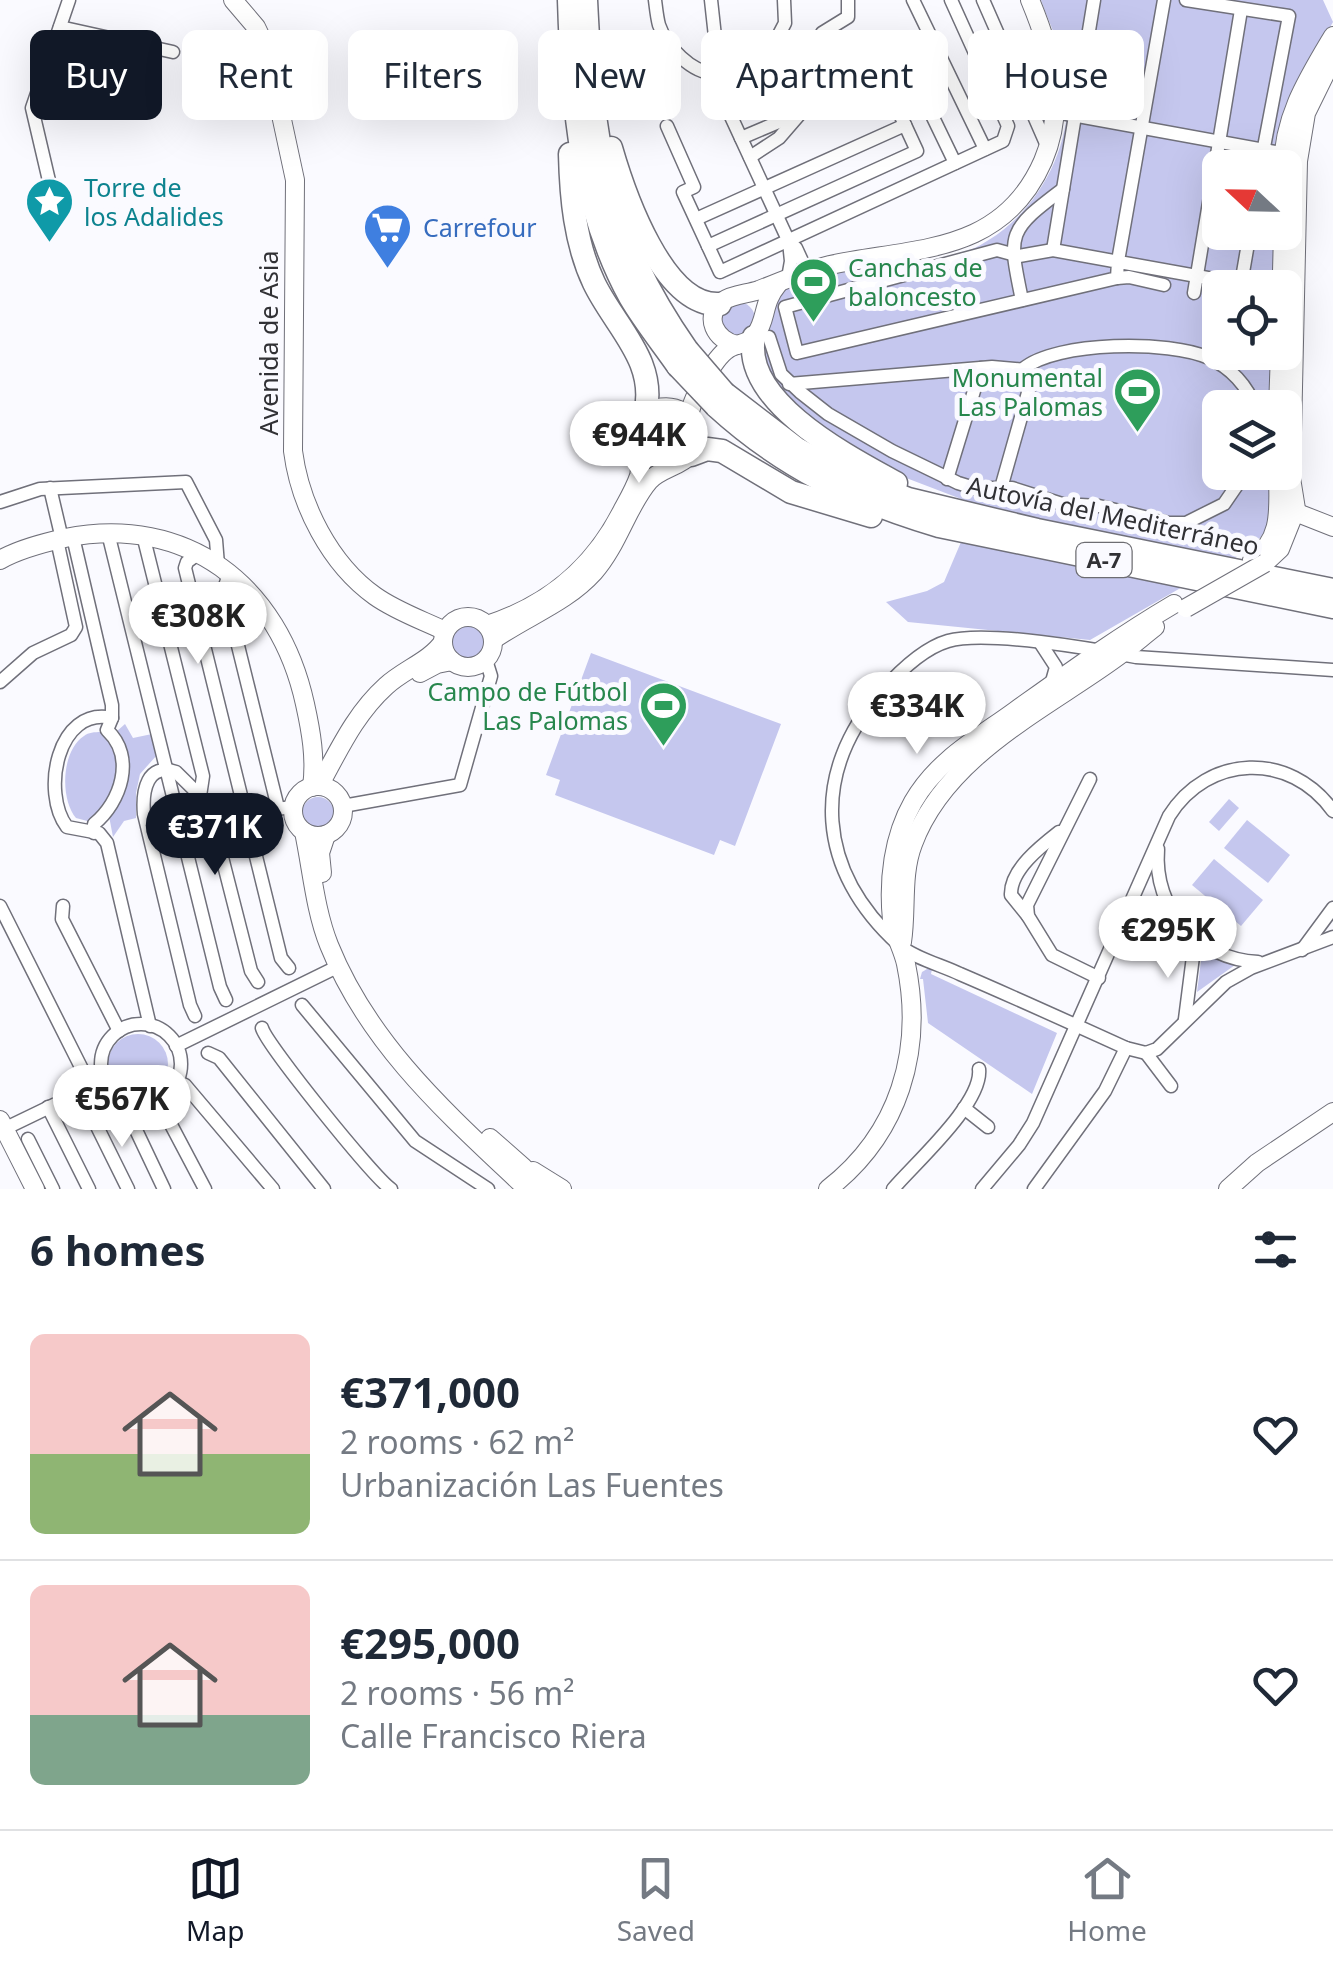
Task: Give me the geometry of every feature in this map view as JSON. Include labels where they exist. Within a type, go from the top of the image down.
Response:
[{"type":"highway","name":"A-7","points":[[569,0],[574,30]]},
{"type":"highway","name":"A-7","points":[[583,30],[586,0]]},
{"type":"highway","points":[[576,120],[571,177],[578,233],[594,283],[647,373],[650,396],[645,414]]},
{"type":"highway","name":"A-7","points":[[593,120],[616,220],[682,358],[720,400],[881,499]]},
{"type":"highway","points":[[600,120],[655,253],[680,290],[704,303],[728,300]]},
{"type":"highway","points":[[755,335],[752,353],[757,374],[770,395],[789,413],[848,456],[973,516]]},
{"type":"highway","points":[[691,455],[707,449],[722,451],[813,501],[916,526],[939,526]]},
{"type":"highway","name":"Autovía del Mediterráneo","points":[[881,499],[1333,590]]},
{"type":"highway","name":"Autovía del Mediterráneo","points":[[881,499],[939,526],[1333,607]]},
{"type":"street","points":[[50,185],[32,108],[69,0]]},
{"type":"street","name":"Avenida de Asia","points":[[233,0],[256,27],[267,50],[295,180],[293,451],[300,487],[320,532],[347,569],[375,596],[444,636]]},
{"type":"street","points":[[655,0],[666,38],[696,70],[701,70]]},
{"type":"street","points":[[711,0],[713,30]]},
{"type":"street","points":[[781,30],[785,22],[784,0]]},
{"type":"street","points":[[826,30],[848,17],[848,0]]},
{"type":"street","points":[[913,0],[984,149]]},
{"type":"street","points":[[667,126],[694,187],[684,192],[720,272],[789,242],[1003,141],[1008,126],[951,0]]},
{"type":"street","points":[[983,0],[996,30]]},
{"type":"street","points":[[1030,0],[1041,30]]},
{"type":"street","points":[[1089,30],[1094,0]]},
{"type":"street","points":[[1116,278],[1164,0]]},
{"type":"street","points":[[1101,120],[1262,150],[1289,16],[1186,0]]},
{"type":"street","points":[[1194,293],[1241,10]]},
{"type":"street","points":[[60,27],[172,52]]},
{"type":"street","points":[[1290,150],[1296,102],[1333,36]]},
{"type":"street","points":[[1292,150],[1333,58]]},
{"type":"street","points":[[681,413],[720,357],[755,335],[766,300],[783,281],[791,261],[789,242],[733,120]]},
{"type":"street","points":[[741,138],[781,120]]},
{"type":"street","points":[[750,157],[779,138],[795,120]]},
{"type":"street","points":[[708,246],[917,151],[903,120]]},
{"type":"street","points":[[935,120],[956,163]]},
{"type":"street","points":[[1036,120],[1048,148]]},
{"type":"street","points":[[681,413],[710,352],[716,333],[714,314],[728,300],[808,272],[944,246],[977,234],[1019,200],[1032,183],[1048,148],[1054,120]]},
{"type":"street","points":[[1053,250],[1074,120]]},
{"type":"street","points":[[696,219],[905,125]]},
{"type":"street","points":[[1022,300],[1012,254],[1018,226],[1063,189]]},
{"type":"street","points":[[789,242],[808,272]]},
{"type":"street","points":[[1164,285],[1116,278],[798,354],[785,307],[997,250],[1020,256],[1053,250],[1242,284],[1247,250]]},
{"type":"street","points":[[728,300],[754,304],[755,335],[789,384],[828,414],[947,479],[974,488],[1022,490],[1062,504],[1098,506],[1169,523],[1186,522],[1224,504],[1234,490]]},
{"type":"street","points":[[716,333],[725,342],[755,335]]},
{"type":"street","points":[[1023,369],[1036,358],[1079,348],[1185,342],[1236,376],[1246,390]]},
{"type":"street","points":[[789,384],[980,368],[1023,369],[1031,382],[1000,488]]},
{"type":"street","points":[[947,479],[980,368]]},
{"type":"street","points":[[828,1189],[860,1160],[883,1129],[908,1067],[913,1024],[901,948],[892,924],[893,867],[897,840],[914,802],[938,769],[966,744],[1112,647],[1259,562],[1288,509],[1287,370]]},
{"type":"street","points":[[196,1016],[190,1005],[144,814],[144,793],[152,773],[176,772],[235,830],[251,834],[300,794],[460,785],[491,676],[486,660],[490,632],[550,596],[587,566],[637,482],[640,472],[635,432],[645,414],[664,407],[681,413],[696,435],[691,455],[645,486],[621,533],[592,574],[550,608],[490,632]]},
{"type":"street","points":[[638,452],[651,466],[668,469]]},
{"type":"street","points":[[0,502],[50,488],[186,482],[216,540],[224,569],[224,589],[286,807],[304,832],[322,922],[339,966],[366,1015],[414,1080],[527,1189]]},
{"type":"street","points":[[50,488],[112,718],[107,730],[122,755],[120,782],[112,806],[94,824],[94,833]]},
{"type":"street","points":[[1283,490],[1288,509]]},
{"type":"street","points":[[1288,509],[1333,526]]},
{"type":"street","points":[[108,533],[226,1000]]},
{"type":"street","points":[[0,560],[64,538],[108,533],[144,535],[199,552],[257,599],[288,648],[302,687],[312,746],[341,821],[326,835],[320,853],[330,914],[359,983],[391,1034],[426,1076],[541,1189]]},
{"type":"street","points":[[144,535],[203,776],[200,796]]},
{"type":"street","points":[[0,682],[32,653],[71,635],[76,628],[64,538]]},
{"type":"street","points":[[199,552],[185,568],[282,958],[289,968]]},
{"type":"street","points":[[901,948],[912,846],[948,784],[1112,647],[1155,616],[1180,606]]},
{"type":"street","points":[[327,793],[335,757],[375,696],[404,670],[436,651],[450,624],[464,616],[476,618],[490,632]]},
{"type":"street","points":[[444,636],[452,661]]},
{"type":"street","points":[[1333,670],[1136,656],[1112,647],[992,639],[942,643],[893,679],[850,738],[830,802],[830,829],[837,857],[858,900],[901,948],[1126,1048],[1146,1053],[1157,1049],[1226,982],[1251,968],[1333,937]]},
{"type":"street","points":[[1041,644],[1056,666],[1052,685]]},
{"type":"street","points":[[327,793],[352,743],[381,705],[437,664],[452,661],[469,667],[486,660]]},
{"type":"street","points":[[112,718],[97,716],[79,726],[63,748],[55,770],[54,794],[60,818],[74,831],[102,835],[108,843],[150,1026]]},
{"type":"street","points":[[312,746],[320,758],[335,757]]},
{"type":"street","points":[[982,1189],[1033,1123],[1176,806],[1202,780],[1225,770],[1250,766],[1274,768],[1298,778],[1318,792],[1333,811]]},
{"type":"street","points":[[1028,916],[1030,894],[1090,779]]},
{"type":"street","points":[[215,810],[213,822],[250,971],[258,982]]},
{"type":"street","points":[[1065,827],[1043,844],[1012,883],[1011,895],[1057,960],[1099,978]]},
{"type":"street","points":[[1164,828],[1158,876],[1178,922]]},
{"type":"street","points":[[304,832],[326,835]]},
{"type":"street","points":[[0,906],[128,1189]]},
{"type":"street","points":[[63,906],[62,918],[119,1031]]},
{"type":"street","points":[[1301,952],[1333,908]]},
{"type":"street","points":[[1114,944],[1137,920],[1169,916],[1195,940],[1229,958],[1269,963]]},
{"type":"street","points":[[1185,1019],[1195,940]]},
{"type":"street","points":[[176,1046],[339,966]]},
{"type":"street","points":[[302,1006],[415,1141],[488,1189]]},
{"type":"street","points":[[35,1189],[2,1125],[85,1089],[106,1045],[119,1031],[138,1024],[150,1026],[166,1034],[176,1046],[180,1061],[176,1081],[158,1100],[128,1102],[114,1094],[85,1089]]},
{"type":"street","points":[[262,1028],[276,1053],[391,1189]]},
{"type":"street","points":[[1034,1189],[1105,1091],[1126,1048]]},
{"type":"street","points":[[208,1053],[218,1058],[324,1189]]},
{"type":"street","points":[[1146,1053],[1171,1086]]},
{"type":"street","points":[[101,1060],[102,1075],[114,1094]]},
{"type":"street","points":[[892,1189],[964,1108],[977,1087],[979,1069]]},
{"type":"street","points":[[176,1081],[185,1085],[273,1189]]},
{"type":"street","points":[[158,1100],[205,1189]]},
{"type":"street","points":[[128,1102],[127,1111],[164,1189]]},
{"type":"street","points":[[48,1108],[90,1189]]},
{"type":"street","points":[[964,1108],[988,1127]]},
{"type":"street","points":[[1228,1189],[1257,1163],[1333,1112]]},
{"type":"street","points":[[28,1139],[53,1189]]},
{"type":"street","points":[[522,1167],[562,1189]]},
{"type":"shaded area","points":[[1041,0],[1323,0],[1333,22],[1295,89],[1283,150],[1202,150],[1202,250],[1275,250],[1274,270],[1202,270],[1202,370],[1272,370],[1273,390],[1202,390],[1202,490],[1271,490],[1265,531],[1235,558],[990,510],[901,476],[813,424],[763,373],[770,311],[781,293],[794,284],[835,272],[951,257],[979,246],[1025,209],[1042,185],[1056,159],[1065,120],[1144,120],[1144,30],[1052,30]]},
{"type":"shaded area","points":[[738,302],[750,307],[755,319],[750,331],[738,336],[726,331],[721,319],[726,307]]},
{"type":"shaded area","points":[[664,415],[680,422],[687,438],[680,454],[664,461],[648,454],[641,438],[648,422]]},
{"type":"shaded area","points":[[961,542],[1184,586],[1090,640],[908,622],[886,602],[944,582]]},
{"type":"shaded area","points":[[468,626],[479,631],[484,642],[479,653],[468,658],[457,653],[452,642],[457,631]]},
{"type":"shaded area","name":"Campo de Fútbol Las Palomas","points":[[591,653],[781,724],[735,846],[720,840],[714,855],[555,795],[560,780],[546,775]]},
{"type":"shaded area","points":[[125,724],[133,738],[152,734],[157,755],[140,774],[136,818],[124,821],[113,837],[109,816],[91,822],[76,818],[67,799],[65,776],[71,752],[84,736],[116,732]]},
{"type":"shaded area","points":[[318,797],[329,802],[334,813],[329,824],[318,829],[307,824],[302,813],[307,802]]},
{"type":"shaded area","points":[[1229,799],[1239,808],[1219,831],[1209,822]]},
{"type":"shaded area","points":[[1247,820],[1290,855],[1268,883],[1224,848]]},
{"type":"shaded area","points":[[1214,859],[1263,900],[1241,926],[1192,885]]},
{"type":"shaded area","points":[[1202,953],[1235,965],[1197,992]]},
{"type":"shaded area","points":[[927,969],[1057,1033],[1032,1094],[928,1023],[920,979]]},
{"type":"shaded area","points":[[138,1034],[160,1042],[168,1064],[160,1086],[138,1094],[116,1086],[108,1064],[116,1042]]},
{"type":"place","name":"Torre de los Adalides","points":[[49,244]]},
{"type":"place","name":"Carrefour","points":[[388,270]]},
{"type":"place","name":"Canchas de baloncesto","points":[[813,324]]},
{"type":"place","name":"Monumental Las Palomas","points":[[1138,434]]},
{"type":"place","name":"Campo de Fútbol Las Palomas","points":[[663,748]]}]
